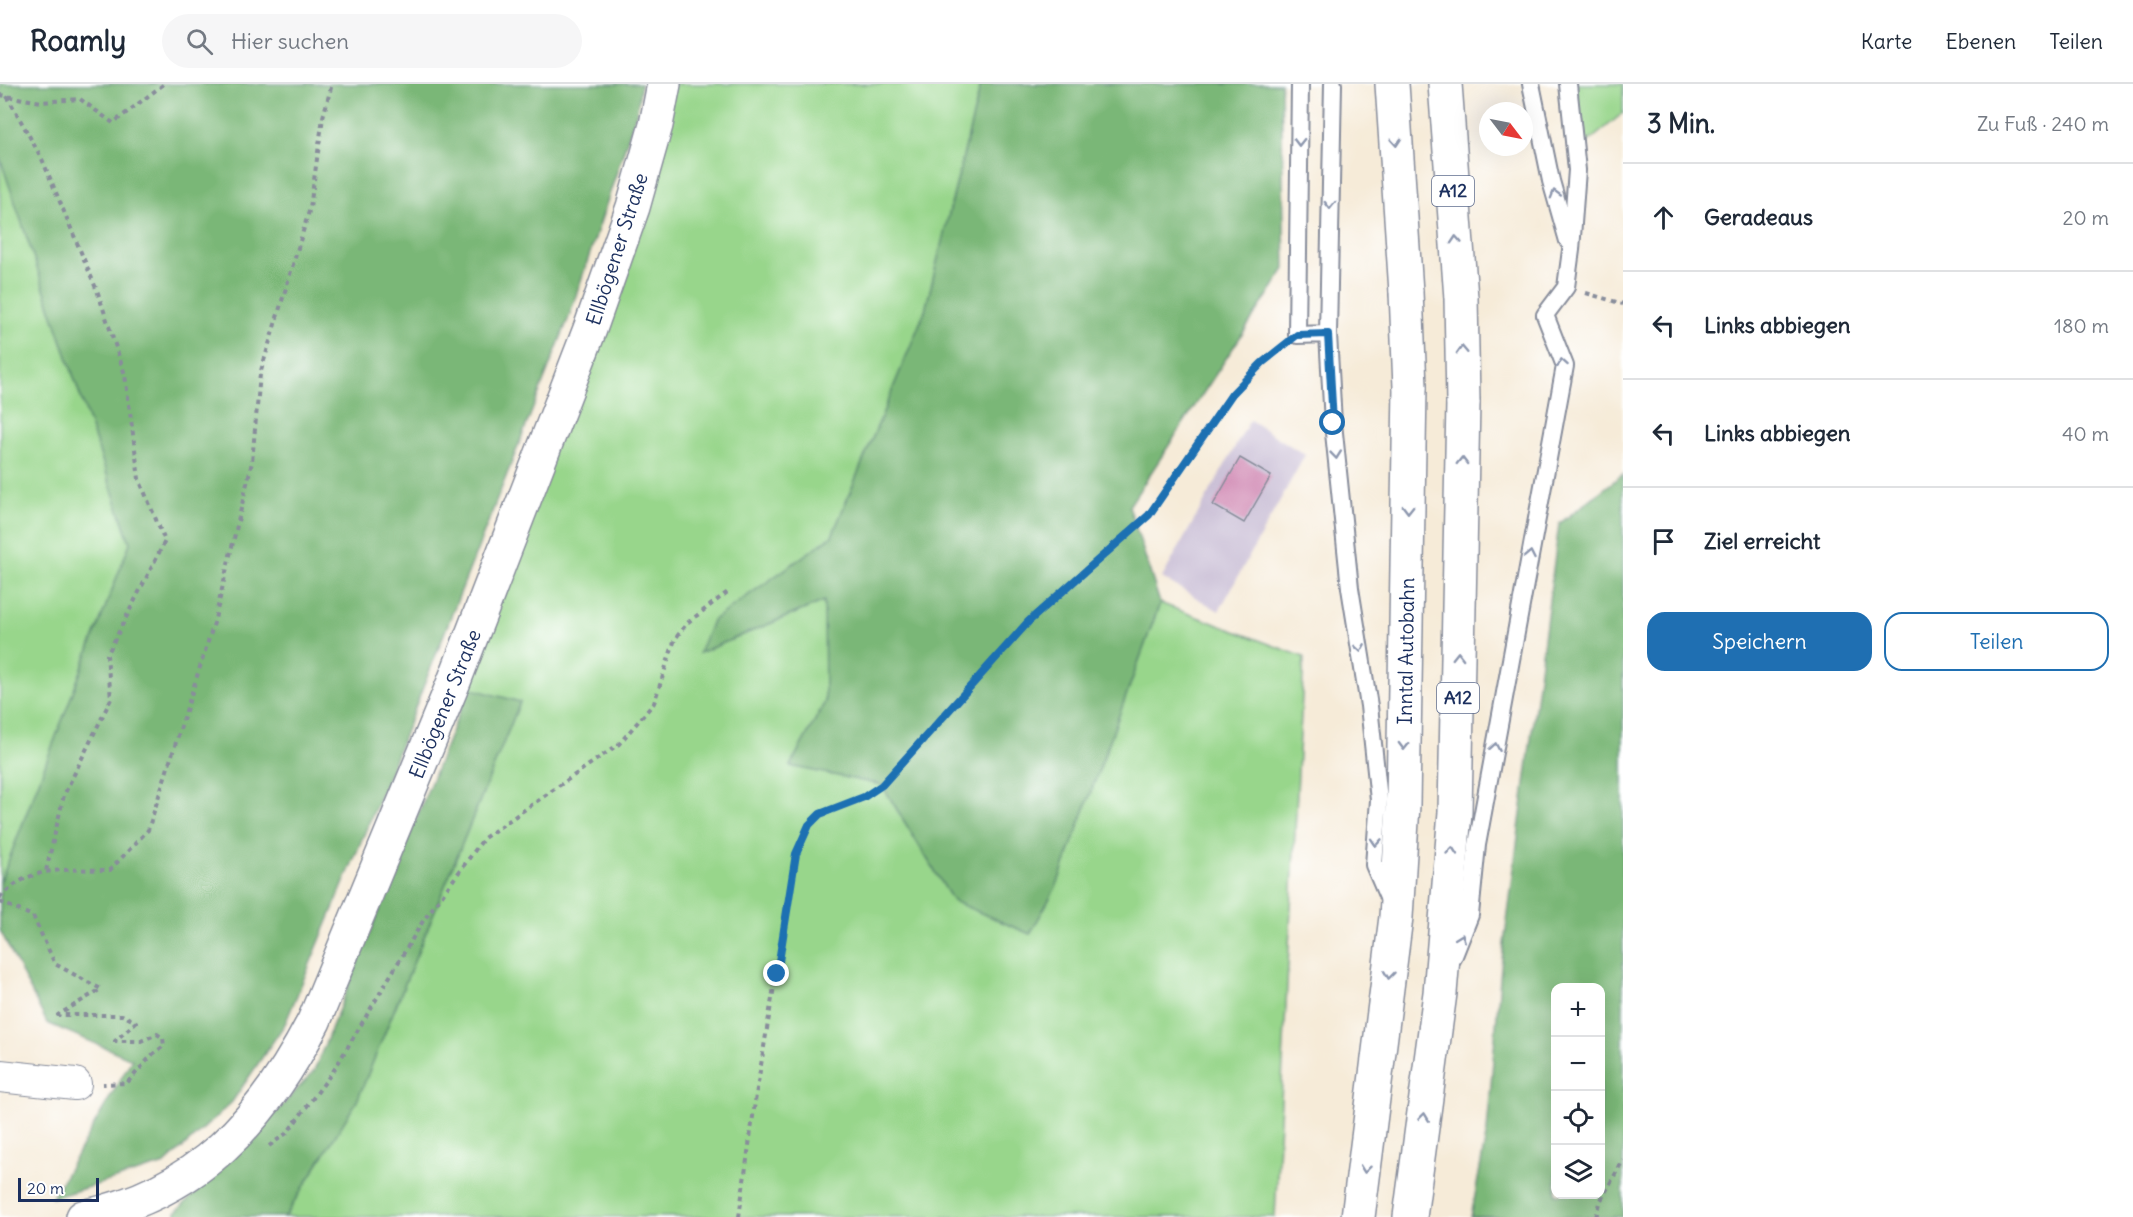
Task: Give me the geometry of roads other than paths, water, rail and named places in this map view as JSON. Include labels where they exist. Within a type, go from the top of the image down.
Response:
[{"type":"main road","name":"Ellbögener Straße","points":[[83,1217],[136,1202],[160,1192],[194,1170],[220,1149],[253,1118],[271,1095],[314,1022],[453,684],[590,329],[633,207],[656,125],[664,84]]},
{"type":"main road","name":"Inntal Autobahn","points":[[1358,1217],[1396,917],[1403,805],[1410,387],[1392,84]]},
{"type":"main road","name":"A12","points":[[1410,1217],[1440,993],[1455,812],[1464,402],[1461,298],[1445,84]]},
{"type":"street","points":[[0,1076],[75,1084]]},
{"type":"lane","points":[[1300,84],[1297,335],[1328,334]]},
{"type":"lane","points":[[1333,84],[1328,334],[1333,423],[1348,564],[1369,706],[1378,800],[1374,865],[1396,917]]},
{"type":"lane","points":[[1531,84],[1551,182],[1571,250]]},
{"type":"lane","points":[[1440,993],[1470,915],[1477,845],[1565,366],[1545,315],[1566,286],[1571,250],[1577,170],[1568,84]]}]
